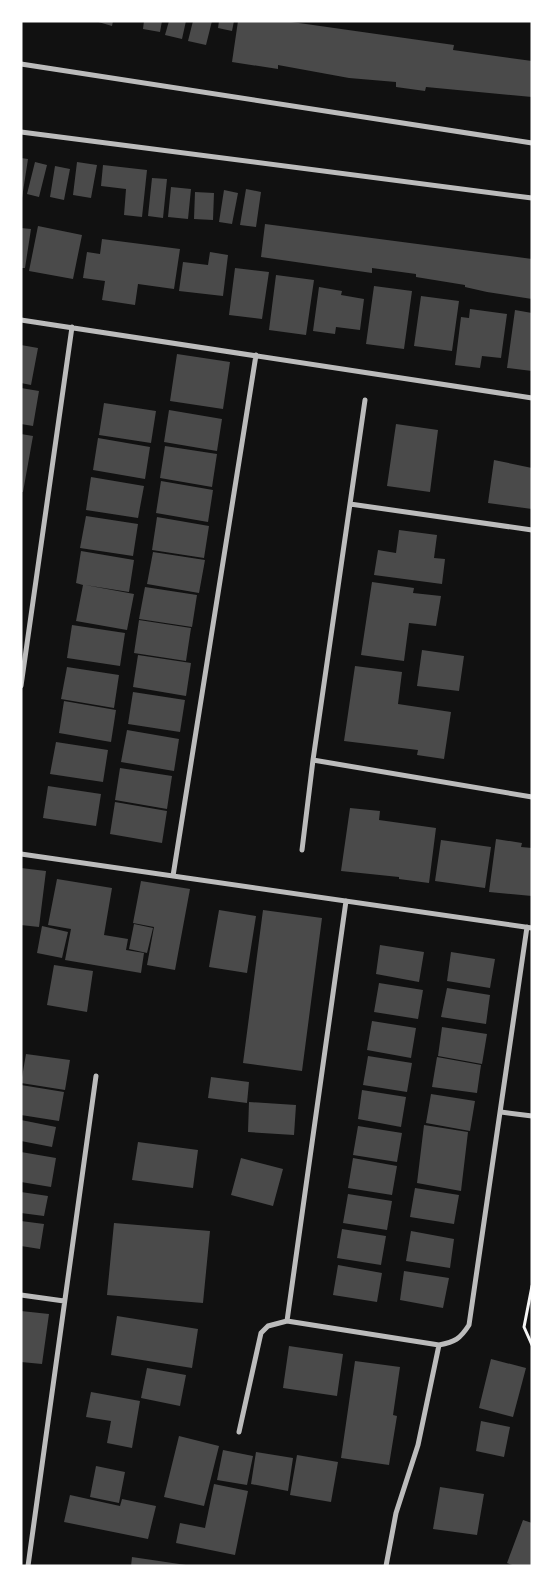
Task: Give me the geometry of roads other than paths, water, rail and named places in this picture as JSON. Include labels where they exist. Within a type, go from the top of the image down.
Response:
[{"type":"street","points":[[21,64],[532,143]]},
{"type":"street","points":[[21,132],[532,198]]},
{"type":"street","points":[[21,320],[532,398]]},
{"type":"street","points":[[21,686],[72,327]]},
{"type":"street","points":[[173,876],[256,356]]},
{"type":"street","points":[[302,850],[313,760],[365,400]]},
{"type":"street","points":[[350,504],[532,530]]},
{"type":"street","points":[[313,760],[532,797]]},
{"type":"street","points":[[21,854],[529,928],[469,1325],[461,1338],[454,1342],[439,1345],[287,1320],[268,1326],[261,1333],[239,1432]]},
{"type":"street","points":[[287,1320],[346,901]]},
{"type":"street","points":[[28,1566],[96,1076]]},
{"type":"street","points":[[501,1112],[532,1116]]},
{"type":"street","points":[[21,1294],[64,1301]]},
{"type":"street","points":[[386,1566],[396,1513],[418,1445],[439,1345]]}]
